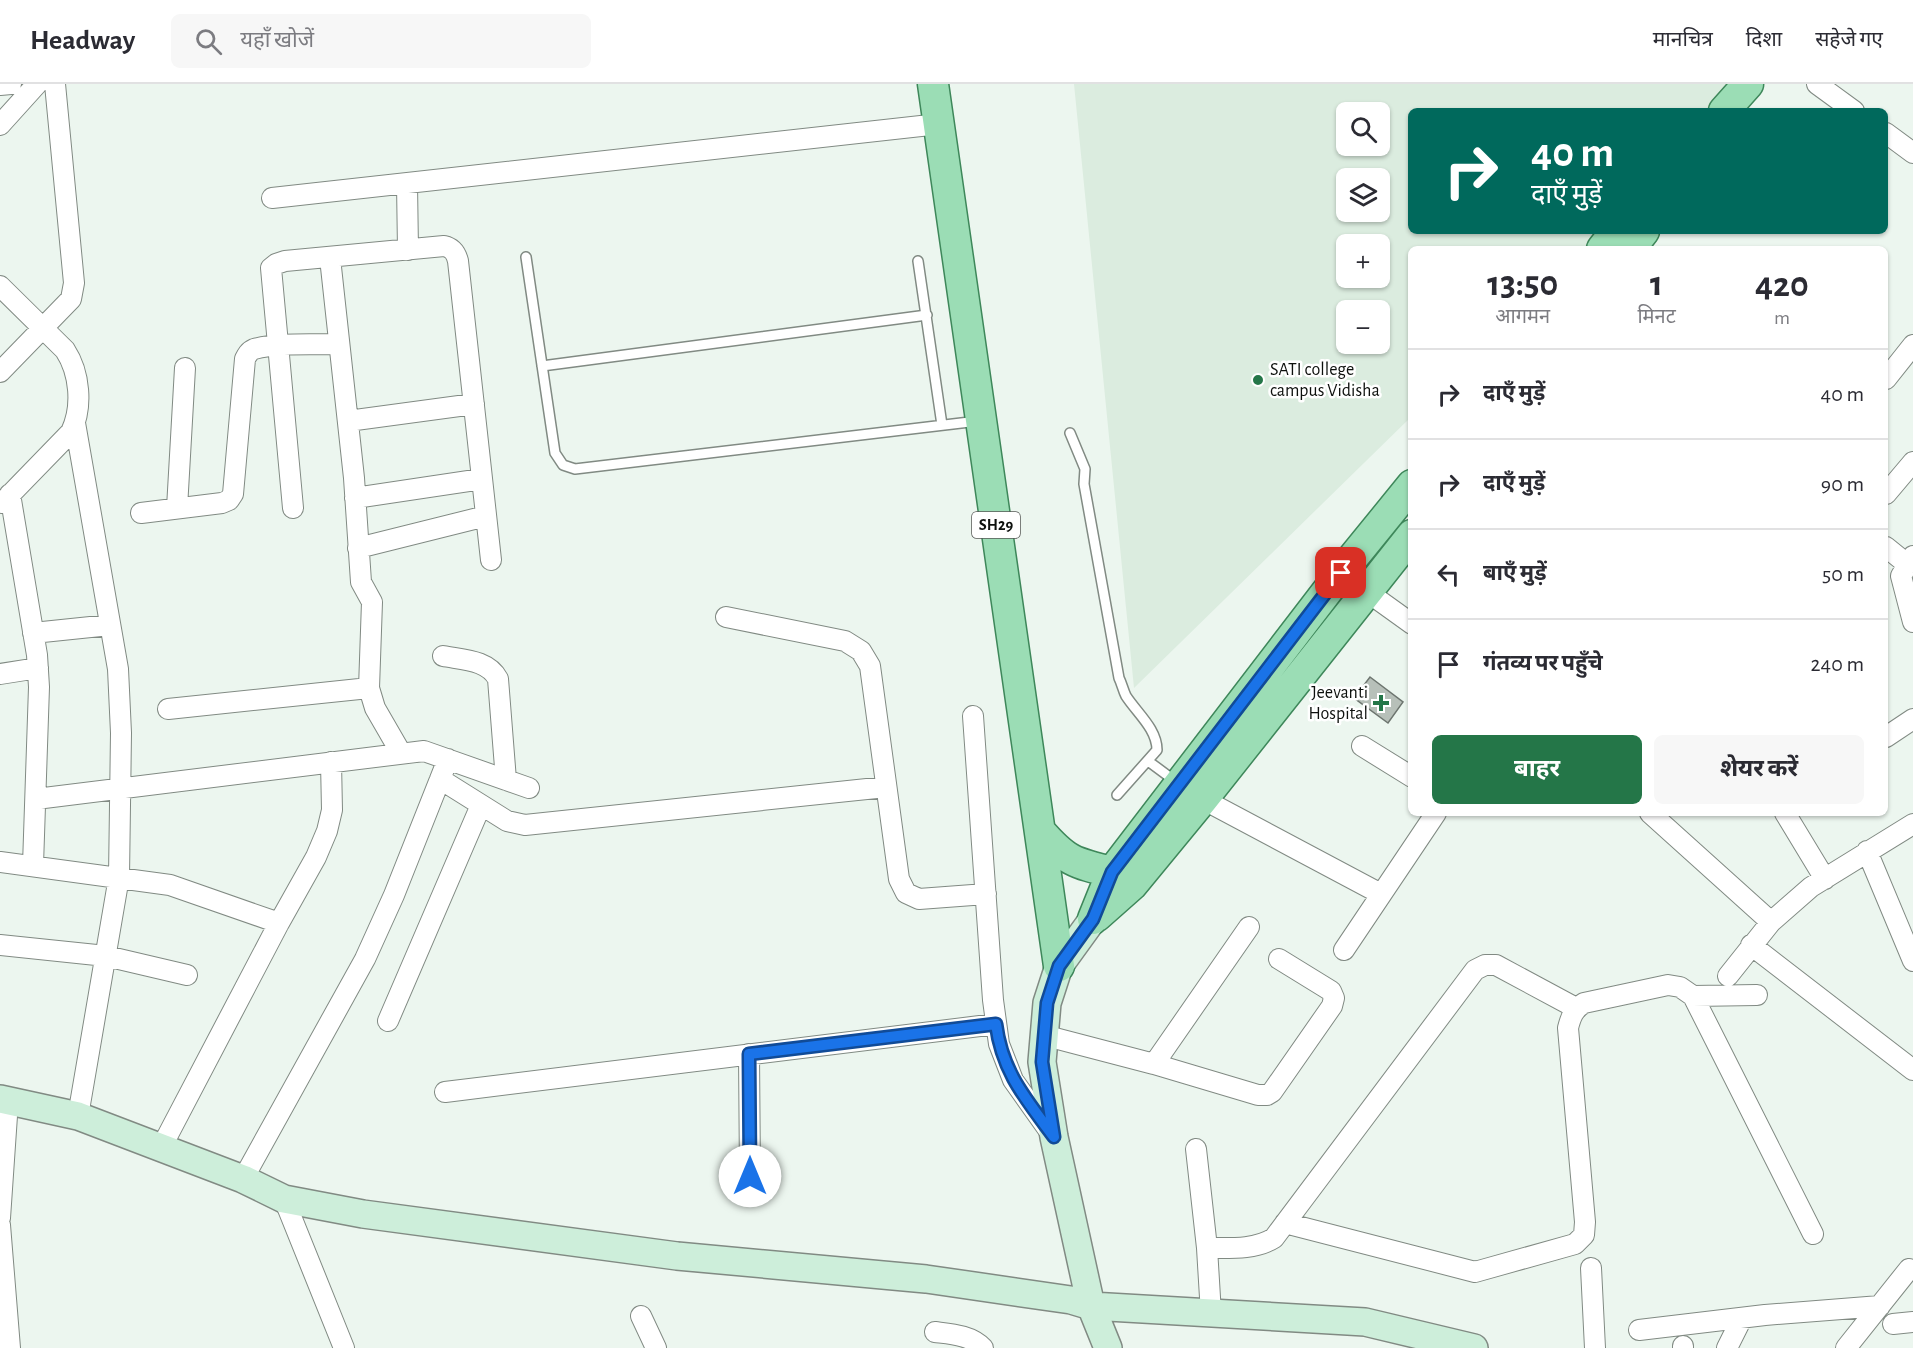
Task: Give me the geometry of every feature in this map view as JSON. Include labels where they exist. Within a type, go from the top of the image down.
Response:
[{"type":"main road","name":"SH29","points":[[933,84],[1059,966]]},
{"type":"main road","points":[[1727,108],[1748,84]]},
{"type":"main road","points":[[1604,246],[1614,234]]},
{"type":"main road","points":[[1632,246],[1642,234]]},
{"type":"main road","points":[[1108,1348],[1091,1306],[1054,1137],[1042,1062],[1047,1003],[1059,966],[1093,919],[1132,885],[1191,792],[1341,573],[1408,490]]},
{"type":"main road","points":[[1093,919],[1112,872],[1191,792],[1368,592],[1408,540]]},
{"type":"main road","points":[[1040,831],[1057,851],[1070,860],[1112,872]]},
{"type":"main road","points":[[4,1100],[78,1116],[243,1179],[284,1199],[363,1214],[677,1256],[926,1279],[1071,1300],[1091,1306],[1365,1322],[1474,1348]]},
{"type":"street","points":[[0,85],[11,84]]},
{"type":"street","points":[[0,125],[38,84]]},
{"type":"street","points":[[0,372],[71,299],[74,283],[55,84]]},
{"type":"street","points":[[1817,84],[1850,108]]},
{"type":"street","points":[[272,198],[939,124]]},
{"type":"street","points":[[1888,135],[1913,153]]},
{"type":"street","points":[[407,184],[408,250]]},
{"type":"street","points":[[293,508],[271,268],[285,261],[444,246],[456,253],[459,261],[491,560]]},
{"type":"street","points":[[330,258],[348,421],[361,582],[372,602],[369,688],[375,708],[401,753]]},
{"type":"street","points":[[0,286],[65,350],[77,373],[75,423],[118,669],[121,733],[119,877],[78,1116]]},
{"type":"street","points":[[141,513],[222,503],[229,500],[232,494],[245,359],[249,352],[279,346],[339,344]]},
{"type":"street","points":[[1888,376],[1913,345]]},
{"type":"street","points":[[177,508],[185,368]]},
{"type":"street","points":[[348,421],[474,404]]},
{"type":"street","points":[[33,865],[38,668],[33,633],[3,500],[64,440],[75,423]]},
{"type":"street","points":[[1888,492],[1913,462]]},
{"type":"street","points":[[355,498],[482,479]]},
{"type":"street","points":[[358,548],[486,516]]},
{"type":"street","points":[[1888,548],[1910,560],[1901,576],[1913,622]]},
{"type":"street","points":[[1341,573],[1408,621]]},
{"type":"street","points":[[726,617],[845,641],[861,651],[870,666],[899,879],[906,893],[919,899],[986,894]]},
{"type":"street","points":[[33,633],[110,624]]},
{"type":"street","points":[[443,656],[482,664],[493,669],[498,679],[506,780]]},
{"type":"street","points":[[0,674],[38,668]]},
{"type":"street","points":[[168,709],[369,688]]},
{"type":"street","points":[[973,716],[999,1044],[1013,1080],[1054,1137]]},
{"type":"street","points":[[1888,736],[1913,719]]},
{"type":"street","points":[[1362,746],[1408,775]]},
{"type":"street","points":[[36,799],[424,751],[529,788]]},
{"type":"street","points":[[243,1179],[365,959],[394,896],[448,759]]},
{"type":"street","points":[[161,1148],[316,857],[327,831],[332,810],[331,762]]},
{"type":"street","points":[[440,779],[507,821],[525,825],[886,787]]},
{"type":"street","points":[[1191,792],[1381,894]]},
{"type":"street","points":[[388,1021],[481,805]]},
{"type":"street","points":[[1344,950],[1434,816]]},
{"type":"street","points":[[1653,816],[1771,922]]},
{"type":"street","points":[[1787,816],[1825,879]]},
{"type":"street","points":[[1728,976],[1771,922],[1812,887],[1913,824]]},
{"type":"street","points":[[1867,851],[1913,961]]},
{"type":"street","points":[[0,862],[170,885],[279,923]]},
{"type":"street","points":[[1155,1064],[1249,927]]},
{"type":"street","points":[[0,945],[106,956],[187,975]]},
{"type":"street","points":[[1751,945],[1913,1070]]},
{"type":"street","points":[[1043,1035],[1155,1064],[1258,1095],[1267,1095],[1272,1092],[1332,1006],[1334,998],[1331,991],[1279,959]]},
{"type":"street","points":[[1207,1248],[1235,1248],[1264,1244],[1274,1238],[1474,970],[1485,965],[1496,965],[1576,1008]]},
{"type":"street","points":[[1285,1223],[1475,1272],[1575,1244],[1584,1235],[1585,1222],[1568,1028],[1572,1015],[1576,1008],[1584,1003],[1668,985],[1680,987],[1693,996],[1813,1234]]},
{"type":"street","points":[[1693,996],[1757,994]]},
{"type":"street","points":[[445,1092],[996,1024]]},
{"type":"street","points":[[749,1054],[750,1176]]},
{"type":"street","points":[[0,1218],[4,1100]]},
{"type":"street","points":[[1196,1149],[1207,1248],[1211,1314]]},
{"type":"street","points":[[284,1199],[344,1348]]},
{"type":"street","points":[[0,1225],[10,1348]]},
{"type":"street","points":[[1591,1268],[1595,1348]]},
{"type":"street","points":[[1846,1348],[1909,1269]]},
{"type":"street","points":[[1639,1330],[1880,1306]]},
{"type":"street","points":[[641,1316],[656,1348]]},
{"type":"street","points":[[1727,1348],[1742,1318]]},
{"type":"street","points":[[1893,1324],[1913,1322]]},
{"type":"street","points":[[935,1332],[965,1336],[983,1348]]},
{"type":"lane","points":[[526,257],[555,453],[563,465],[575,469],[981,420]]},
{"type":"lane","points":[[918,261],[942,425]]},
{"type":"lane","points":[[542,366],[927,315]]},
{"type":"lane","points":[[1070,433],[1085,469],[1084,484],[1119,678],[1126,695],[1154,733],[1157,742],[1157,750],[1117,795]]},
{"type":"lane","points":[[1148,761],[1191,792]]},
{"type":"shaded area","name":"SATI college campus Vidisha","points":[[1074,84],[1751,84],[1727,108],[1408,108],[1408,234],[1598,234],[1586,246],[1408,246],[1408,420],[1134,688]]},
{"type":"building","points":[[1370,677],[1403,702],[1388,723],[1354,698]]},
{"type":"place","name":"SATI college campus Vidisha","points":[[1258,380]]},
{"type":"place","name":"Jeevanti Hospital","points":[[1381,703]]},
{"type":"route","points":[[750,1176],[749,1054],[996,1024],[999,1044],[1013,1080],[1054,1137],[1042,1062],[1047,1003],[1059,966],[1093,919],[1112,872],[1341,573]]}]
